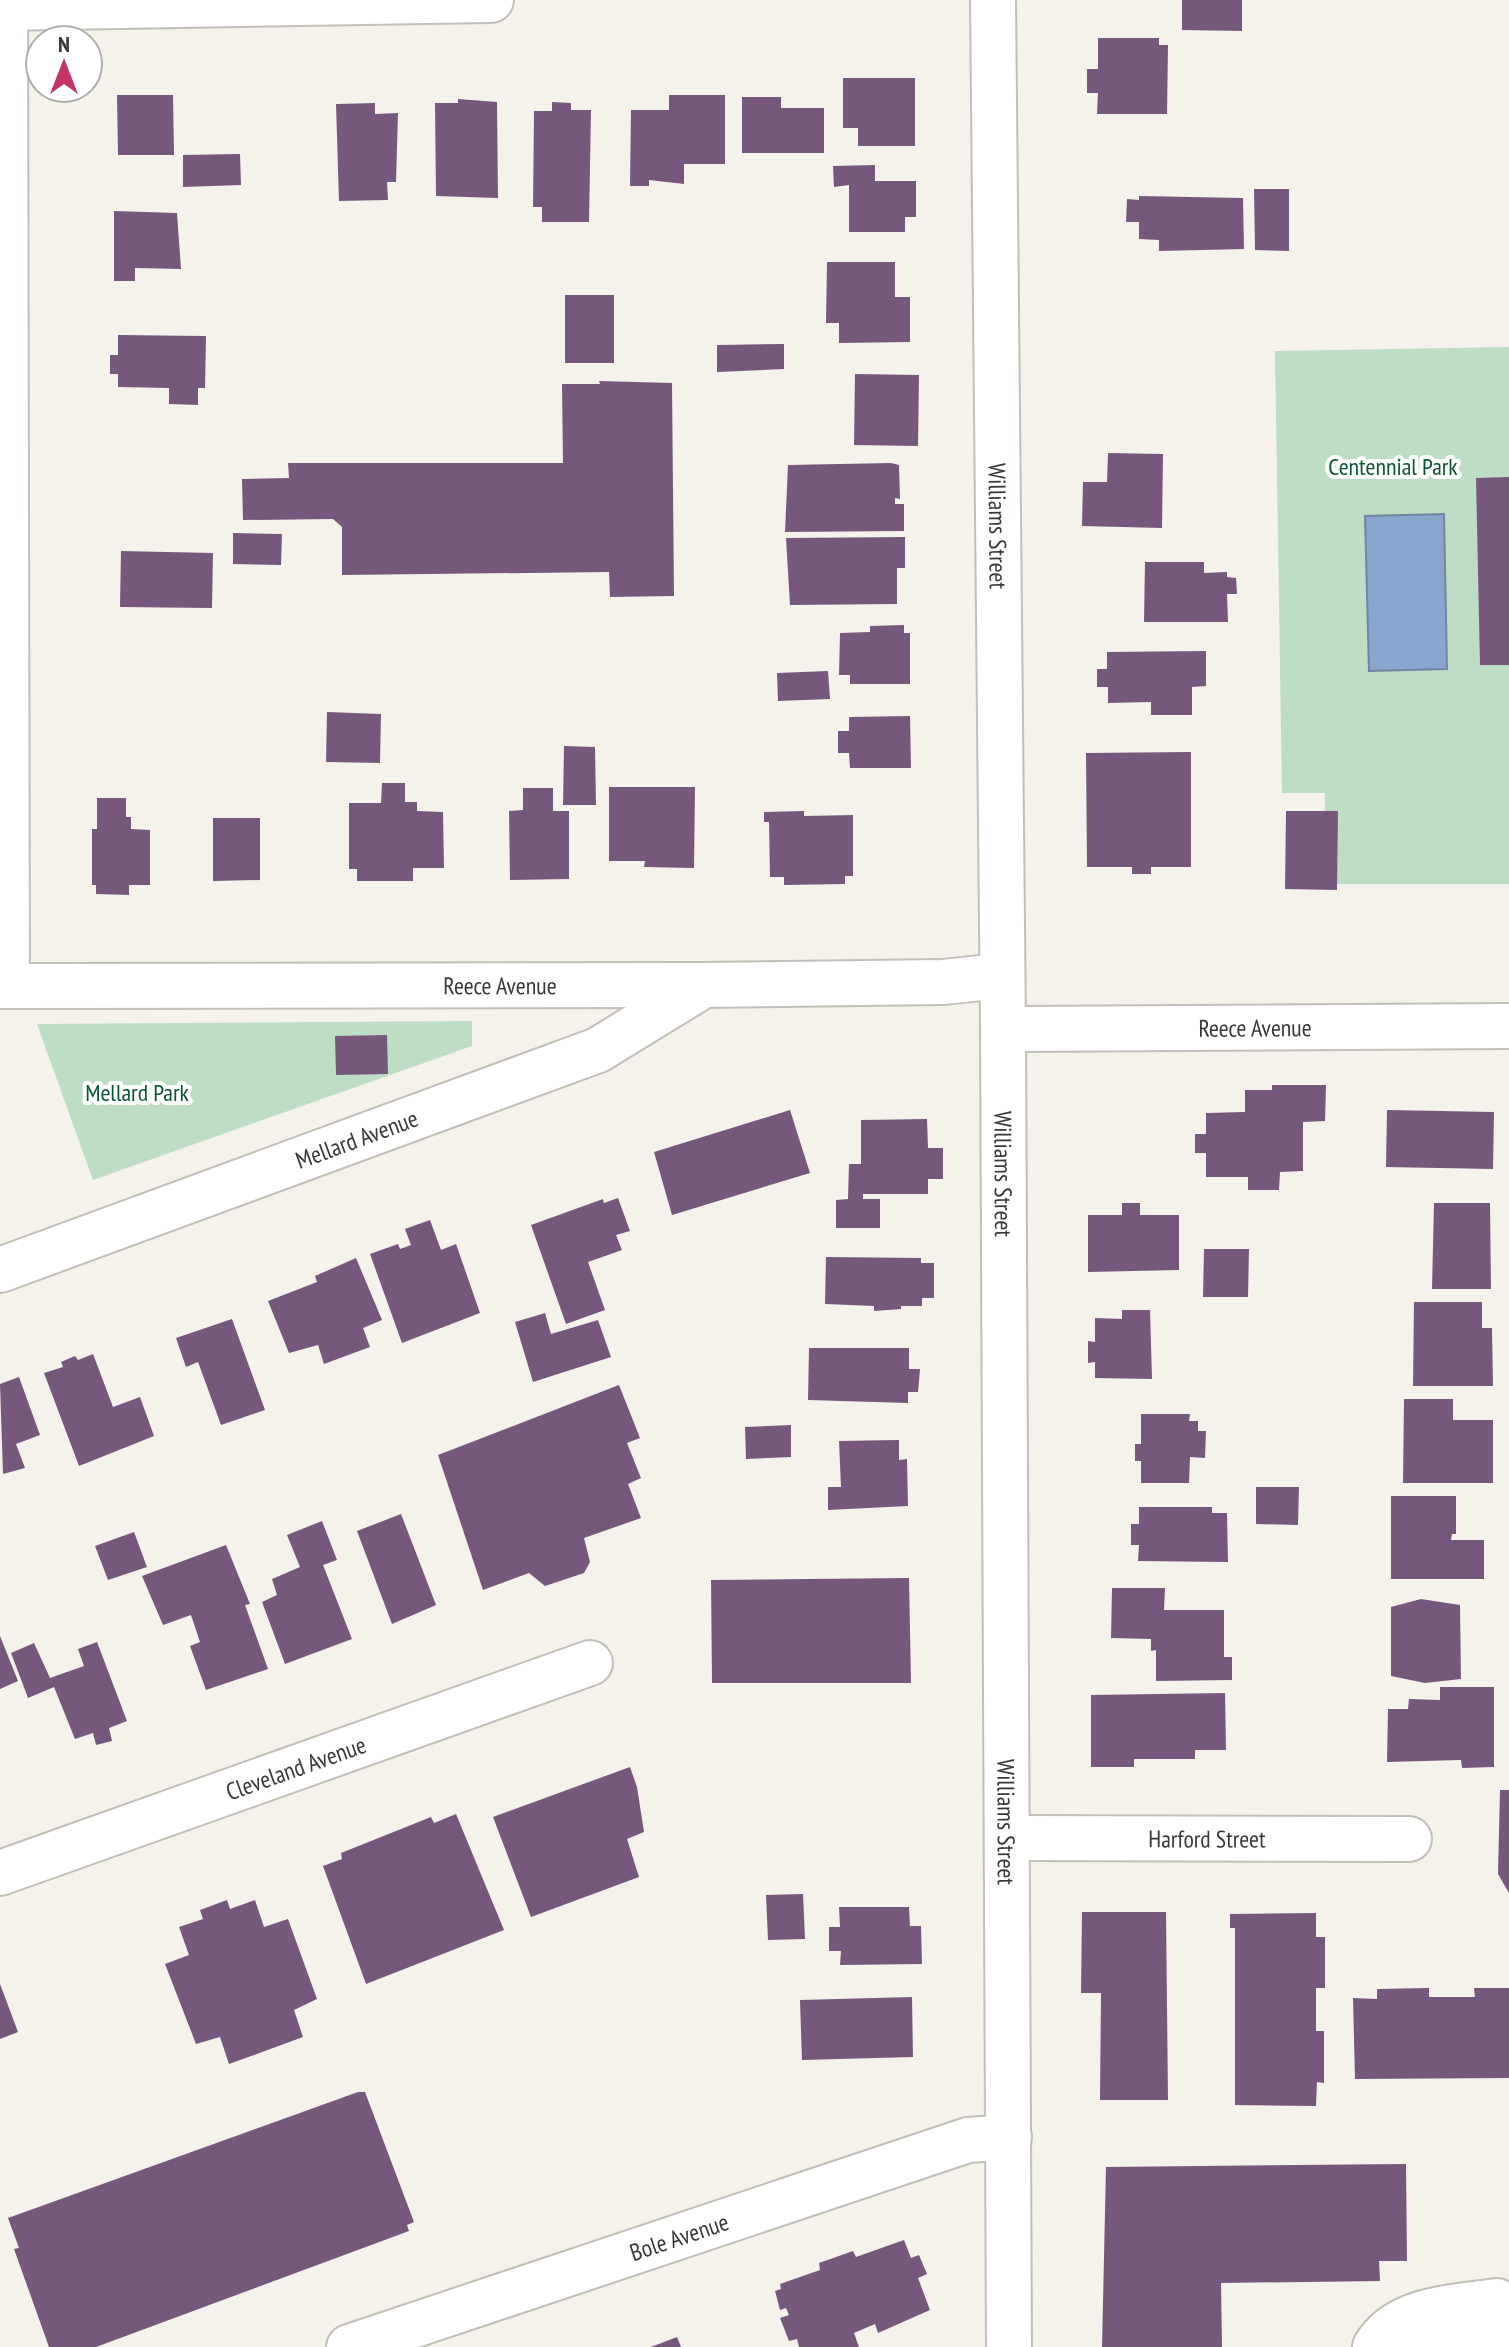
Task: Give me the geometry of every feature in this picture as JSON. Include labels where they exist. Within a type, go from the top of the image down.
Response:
[{"type":"street","points":[[3,986],[3,8],[491,0]]},
{"type":"street","name":"Williams Street","points":[[993,0],[1000,976],[1003,1029],[1009,2347]]},
{"type":"street","name":"Reece Avenue","points":[[3,986],[704,985],[943,982],[1000,976]]},
{"type":"street","name":"Mellard Avenue","points":[[0,1270],[598,1050],[704,985]]},
{"type":"street","name":"Reece Avenue","points":[[1003,1029],[1509,1026]]},
{"type":"street","name":"Cleveland Avenue","points":[[0,1873],[590,1663]]},
{"type":"street","name":"Harford Street","points":[[1007,1838],[1409,1839]]},
{"type":"street","name":"Bole Avenue","points":[[349,2347],[968,2140],[1009,2137]]},
{"type":"street","points":[[1375,2347],[1381,2336],[1420,2313],[1502,2317]]},
{"type":"green space","name":"Centennial Park","points":[[1509,347],[1509,884],[1324,884],[1325,793],[1282,793],[1275,351]]},
{"type":"green space","name":"Mellard Park","points":[[472,1021],[472,1046],[93,1180],[37,1024]]},
{"type":"water","points":[[1444,514],[1447,669],[1369,671],[1365,516]]},
{"type":"building","points":[[1182,0],[1242,0],[1242,31],[1182,30]]},
{"type":"building","points":[[1098,38],[1159,38],[1159,45],[1168,45],[1167,114],[1097,114],[1098,93],[1087,93],[1087,69],[1098,69]]},
{"type":"building","points":[[843,78],[915,78],[915,146],[858,146],[858,128],[843,128]]},
{"type":"building","points":[[117,95],[173,95],[174,155],[118,155]]},
{"type":"building","points":[[669,95],[725,95],[725,164],[684,164],[684,184],[649,180],[649,186],[630,186],[631,110],[669,110]]},
{"type":"building","points":[[742,97],[781,97],[781,108],[824,108],[824,153],[742,153]]},
{"type":"building","points":[[458,99],[497,102],[498,198],[436,196],[435,103],[458,103]]},
{"type":"building","points":[[552,102],[571,103],[571,110],[591,110],[589,222],[542,222],[542,207],[533,207],[534,111],[552,111]]},
{"type":"building","points":[[375,103],[375,114],[398,113],[396,182],[387,182],[388,200],[339,201],[336,104]]},
{"type":"building","points":[[240,154],[241,185],[183,187],[183,155]]},
{"type":"building","points":[[875,165],[875,181],[916,181],[916,217],[905,217],[905,232],[849,232],[849,185],[834,187],[833,166]]},
{"type":"building","points":[[1254,189],[1289,189],[1289,251],[1255,250]]},
{"type":"building","points":[[1139,196],[1243,198],[1244,249],[1159,251],[1159,240],[1139,239],[1139,222],[1126,222],[1127,199],[1139,200]]},
{"type":"building","points":[[114,211],[177,213],[181,269],[135,268],[135,281],[114,281]]},
{"type":"building","points":[[827,262],[895,262],[895,297],[910,297],[910,342],[839,343],[839,323],[826,323]]},
{"type":"building","points":[[565,295],[614,295],[614,363],[565,363]]},
{"type":"building","points":[[118,335],[206,336],[205,388],[198,388],[198,405],[169,404],[169,388],[118,387],[118,374],[110,374],[110,355],[118,355]]},
{"type":"building","points":[[784,344],[784,369],[717,372],[717,345]]},
{"type":"building","points":[[855,374],[919,375],[918,446],[854,445]]},
{"type":"building","points":[[599,381],[672,383],[674,596],[610,597],[609,572],[342,575],[342,527],[333,519],[243,520],[242,479],[289,478],[288,463],[563,463],[562,384],[600,384]]},
{"type":"building","points":[[1108,453],[1163,454],[1162,528],[1082,526],[1083,482],[1107,482]]},
{"type":"building","points":[[788,465],[899,465],[900,499],[895,498],[895,504],[904,504],[904,531],[785,532]]},
{"type":"building","points":[[1509,477],[1509,665],[1480,665],[1476,478]]},
{"type":"building","points":[[233,533],[282,534],[281,565],[233,564]]},
{"type":"building","points":[[905,537],[905,568],[897,568],[897,604],[790,605],[786,538]]},
{"type":"building","points":[[121,551],[213,553],[212,608],[120,607]]},
{"type":"building","points":[[1145,562],[1204,562],[1204,573],[1227,572],[1227,577],[1236,578],[1237,594],[1227,594],[1228,622],[1144,622]]},
{"type":"building","points":[[904,625],[904,633],[910,633],[910,684],[850,684],[850,675],[839,675],[840,633],[870,632],[870,626]]},
{"type":"building","points":[[1206,651],[1206,686],[1192,687],[1192,715],[1151,715],[1151,702],[1108,703],[1108,687],[1097,687],[1097,669],[1107,669],[1107,652]]},
{"type":"building","points":[[828,671],[830,699],[778,701],[777,673]]},
{"type":"building","points":[[327,712],[381,714],[380,763],[326,762]]},
{"type":"building","points":[[910,716],[911,768],[850,768],[849,753],[838,753],[838,731],[849,731],[849,717]]},
{"type":"building","points":[[564,746],[595,747],[596,805],[563,805]]},
{"type":"building","points":[[1191,752],[1191,867],[1151,867],[1151,874],[1132,874],[1132,867],[1087,867],[1086,753]]},
{"type":"building","points":[[382,783],[405,783],[405,802],[417,802],[417,811],[443,812],[444,868],[413,868],[413,881],[357,881],[357,869],[349,869],[349,803],[381,803]]},
{"type":"building","points":[[609,787],[695,787],[694,868],[644,867],[645,861],[609,861]]},
{"type":"building","points":[[523,788],[553,788],[553,811],[569,811],[569,879],[510,880],[509,811],[523,810]]},
{"type":"building","points":[[97,798],[126,798],[126,817],[131,817],[131,829],[150,830],[150,885],[129,885],[129,895],[96,894],[96,885],[92,885],[92,829],[97,829]]},
{"type":"building","points":[[804,811],[804,816],[853,815],[853,876],[845,876],[845,884],[784,885],[784,877],[770,877],[769,822],[764,822],[764,812]]},
{"type":"building","points":[[1286,811],[1338,811],[1337,890],[1285,889]]},
{"type":"building","points":[[213,818],[260,818],[260,880],[213,881]]},
{"type":"building","points":[[387,1035],[388,1074],[336,1075],[335,1036]]},
{"type":"building","points":[[1272,1085],[1326,1085],[1325,1121],[1303,1122],[1303,1171],[1280,1172],[1279,1190],[1248,1190],[1248,1177],[1206,1177],[1206,1153],[1195,1153],[1195,1134],[1206,1134],[1206,1113],[1245,1112],[1245,1090],[1272,1090]]},
{"type":"building","points":[[790,1110],[810,1173],[672,1215],[654,1152]]},
{"type":"building","points":[[1387,1110],[1494,1112],[1493,1169],[1386,1167]]},
{"type":"building","points":[[927,1119],[928,1148],[943,1148],[943,1179],[928,1179],[928,1194],[863,1194],[863,1199],[880,1199],[880,1228],[836,1228],[836,1200],[848,1199],[849,1164],[861,1164],[861,1120]]},
{"type":"building","points":[[618,1198],[630,1231],[616,1235],[622,1250],[588,1262],[605,1310],[566,1324],[531,1225],[603,1199],[604,1203]]},
{"type":"building","points":[[1122,1203],[1140,1203],[1140,1215],[1179,1215],[1179,1270],[1088,1272],[1088,1215],[1122,1215]]},
{"type":"building","points":[[1434,1203],[1490,1203],[1491,1289],[1432,1289]]},
{"type":"building","points":[[430,1220],[441,1250],[456,1244],[480,1313],[402,1343],[370,1254],[398,1244],[400,1249],[411,1245],[405,1229]]},
{"type":"building","points":[[1204,1249],[1249,1249],[1248,1297],[1203,1297]]},
{"type":"building","points":[[826,1257],[921,1258],[921,1263],[934,1263],[934,1298],[922,1298],[922,1306],[874,1311],[874,1306],[825,1304]]},
{"type":"building","points":[[356,1258],[382,1320],[363,1328],[370,1347],[324,1364],[318,1345],[289,1353],[268,1301],[317,1282],[315,1276]]},
{"type":"building","points":[[1414,1302],[1482,1302],[1482,1328],[1492,1328],[1493,1386],[1413,1386]]},
{"type":"building","points":[[1122,1310],[1150,1310],[1152,1379],[1095,1378],[1095,1362],[1088,1363],[1088,1341],[1095,1342],[1095,1318],[1122,1319]]},
{"type":"building","points":[[545,1313],[551,1334],[598,1320],[611,1357],[533,1382],[515,1322]]},
{"type":"building","points":[[232,1319],[265,1410],[221,1425],[198,1362],[186,1367],[176,1338]]},
{"type":"building","points":[[809,1348],[909,1348],[909,1369],[920,1369],[918,1392],[908,1392],[908,1403],[808,1400]]},
{"type":"building","points":[[93,1354],[113,1407],[140,1397],[154,1436],[79,1466],[44,1373],[63,1367],[61,1362],[75,1356],[78,1360]]},
{"type":"building","points":[[19,1377],[40,1435],[16,1444],[25,1468],[3,1474],[0,1384]]},
{"type":"building","points":[[619,1385],[640,1438],[627,1443],[641,1478],[628,1484],[641,1518],[584,1538],[590,1562],[584,1573],[545,1586],[529,1573],[483,1590],[438,1455]]},
{"type":"building","points":[[1404,1399],[1453,1399],[1453,1420],[1493,1420],[1493,1483],[1403,1483]]},
{"type":"building","points":[[1141,1414],[1190,1414],[1189,1421],[1198,1421],[1198,1431],[1206,1431],[1205,1458],[1190,1457],[1189,1483],[1141,1483],[1141,1461],[1135,1461],[1135,1444],[1141,1444]]},
{"type":"building","points":[[791,1425],[791,1457],[746,1459],[745,1427]]},
{"type":"building","points":[[899,1440],[899,1460],[907,1459],[908,1506],[828,1510],[828,1487],[841,1487],[839,1441]]},
{"type":"building","points":[[1256,1487],[1299,1487],[1298,1525],[1256,1524]]},
{"type":"building","points":[[1391,1496],[1456,1496],[1456,1534],[1452,1534],[1451,1540],[1484,1540],[1484,1579],[1391,1579]]},
{"type":"building","points":[[1139,1507],[1212,1507],[1212,1513],[1227,1513],[1228,1562],[1138,1561],[1139,1545],[1131,1545],[1131,1524],[1139,1524]]},
{"type":"building","points":[[401,1514],[436,1605],[392,1624],[357,1531]]},
{"type":"building","points":[[322,1521],[337,1560],[323,1565],[352,1639],[285,1664],[262,1602],[277,1595],[272,1579],[300,1567],[287,1535]]},
{"type":"building","points":[[134,1532],[147,1567],[108,1580],[95,1546]]},
{"type":"building","points":[[226,1545],[250,1604],[245,1605],[268,1669],[206,1690],[190,1646],[200,1642],[191,1615],[163,1625],[142,1576]]},
{"type":"building","points":[[909,1578],[911,1683],[712,1683],[711,1580]]},
{"type":"building","points":[[1112,1588],[1165,1588],[1164,1610],[1224,1610],[1224,1657],[1232,1657],[1232,1680],[1156,1681],[1156,1650],[1151,1651],[1151,1639],[1111,1638]]},
{"type":"building","points":[[1421,1599],[1460,1605],[1461,1679],[1425,1683],[1391,1676],[1391,1607]]},
{"type":"building","points":[[0,1636],[18,1681],[0,1689]]},
{"type":"building","points":[[97,1642],[127,1721],[109,1728],[112,1741],[96,1745],[93,1733],[75,1739],[54,1687],[28,1698],[11,1653],[34,1643],[50,1678],[84,1666],[78,1649]]},
{"type":"building","points":[[1440,1687],[1494,1687],[1494,1767],[1462,1768],[1461,1760],[1387,1762],[1388,1709],[1408,1709],[1409,1699],[1440,1700]]},
{"type":"building","points":[[1225,1693],[1226,1750],[1195,1750],[1195,1759],[1134,1759],[1134,1767],[1091,1767],[1091,1695]]},
{"type":"building","points":[[630,1767],[637,1787],[644,1832],[627,1839],[639,1877],[531,1917],[493,1817]]},
{"type":"building","points":[[1500,1790],[1509,1790],[1509,1893],[1498,1874]]},
{"type":"building","points":[[456,1814],[504,1930],[366,1984],[323,1866],[342,1859],[341,1853],[431,1817],[434,1823]]},
{"type":"building","points":[[803,1894],[805,1939],[768,1940],[766,1895]]},
{"type":"building","points":[[227,1900],[230,1909],[255,1900],[264,1927],[288,1919],[317,1999],[294,2010],[303,2037],[229,2064],[220,2037],[196,2044],[165,1964],[189,1955],[179,1927],[203,1919],[200,1910]]},
{"type":"building","points":[[839,1907],[909,1907],[910,1926],[921,1926],[922,1964],[840,1965],[841,1951],[829,1951],[829,1927],[840,1927]]},
{"type":"building","points":[[1082,1912],[1166,1912],[1168,2100],[1100,2100],[1101,1993],[1081,1993]]},
{"type":"building","points":[[1316,1913],[1316,1937],[1325,1937],[1325,1988],[1316,1988],[1316,2031],[1324,2031],[1324,2083],[1317,2082],[1316,2106],[1235,2105],[1235,1928],[1230,1928],[1230,1914]]},
{"type":"building","points":[[0,1984],[18,2032],[0,2039]]},
{"type":"building","points":[[1429,1988],[1429,1997],[1475,1997],[1474,1988],[1509,1988],[1509,2078],[1355,2079],[1353,1998],[1377,1999],[1377,1989]]},
{"type":"building","points":[[912,1997],[913,2057],[802,2060],[800,2000]]},
{"type":"building","points":[[365,2092],[414,2222],[407,2225],[409,2231],[96,2347],[49,2347],[14,2249],[19,2248],[8,2218]]},
{"type":"building","points":[[1406,2164],[1407,2261],[1379,2261],[1380,2281],[1221,2283],[1222,2347],[1102,2347],[1106,2167]]},
{"type":"building","points":[[904,2240],[911,2258],[919,2255],[927,2274],[918,2278],[930,2310],[878,2333],[875,2324],[854,2333],[859,2347],[799,2347],[797,2339],[789,2341],[780,2318],[789,2315],[786,2308],[780,2310],[775,2291],[781,2289],[780,2284],[820,2270],[819,2263],[853,2251],[856,2257]]},
{"type":"building","points":[[677,2337],[681,2347],[651,2347]]}]
